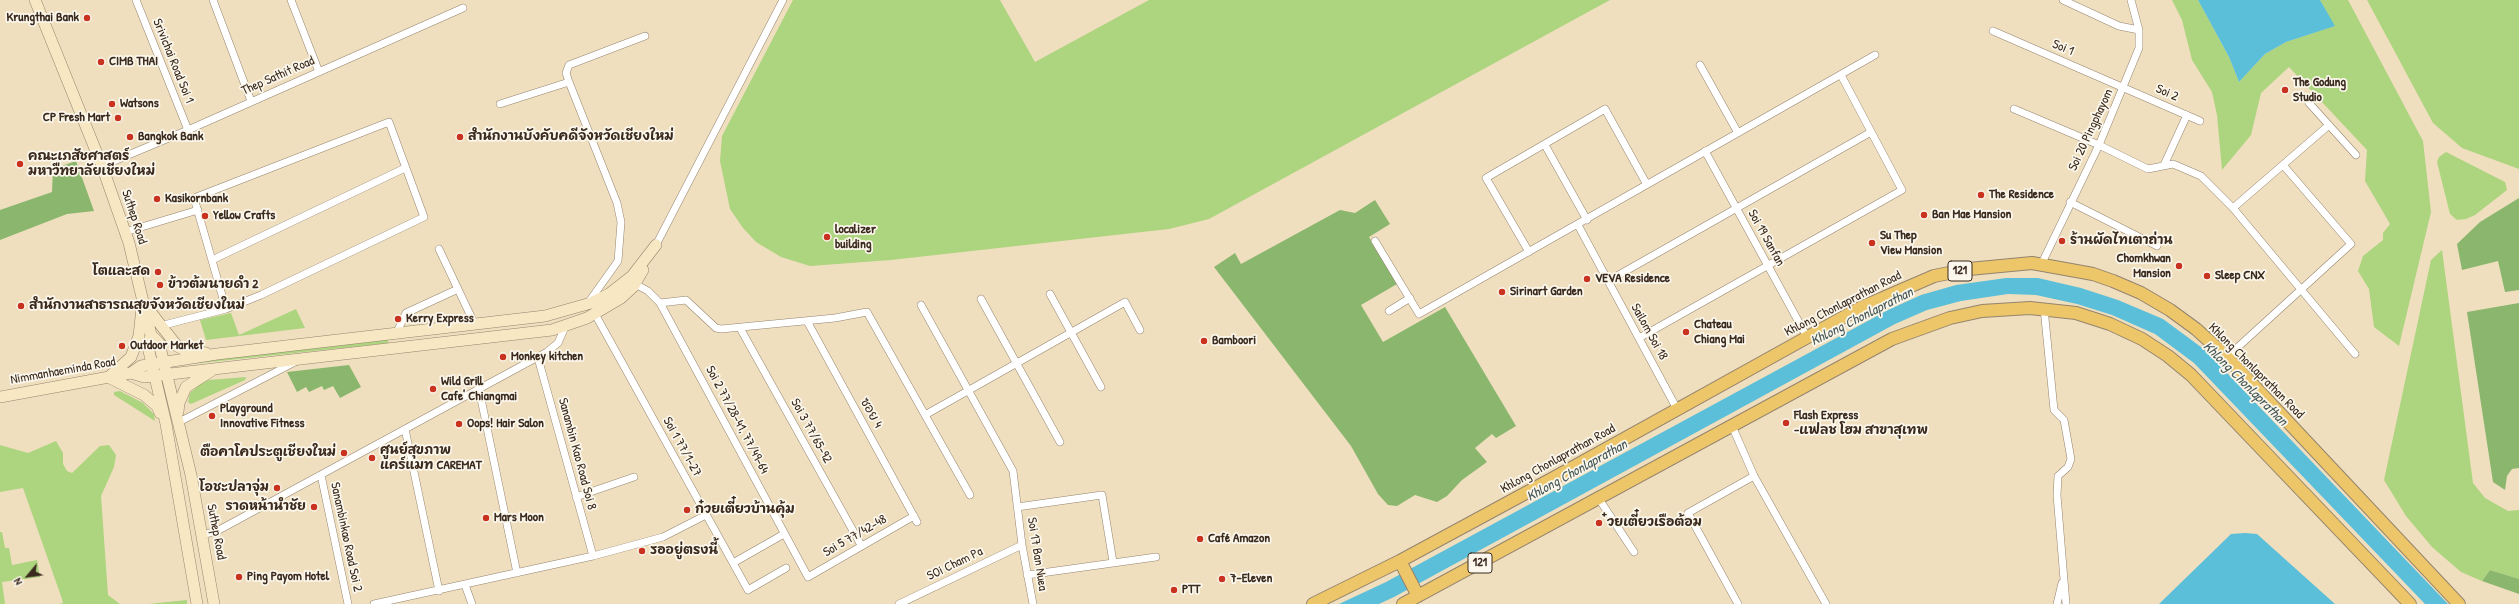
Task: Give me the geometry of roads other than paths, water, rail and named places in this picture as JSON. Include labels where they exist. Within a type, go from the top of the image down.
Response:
[{"type":"main road","name":"Suthep Road","points":[[35,0],[102,166],[125,232],[151,335],[148,347],[166,424]]},
{"type":"main road","points":[[165,368],[221,367],[301,359],[536,333],[568,326],[594,314],[621,298],[635,284],[656,245]]},
{"type":"main road","points":[[165,368],[217,354],[523,320],[567,311],[588,304],[609,294],[632,276],[656,245]]},
{"type":"main road","name":"Khlong Chonlaprathan Road","points":[[1313,604],[1402,565],[1860,308],[1934,276],[2032,263],[2092,274],[2141,293],[2170,310],[2227,357],[2459,604]]},
{"type":"main road","points":[[142,300],[160,326],[178,346],[217,354]]},
{"type":"main road","points":[[142,300],[139,336],[131,357],[108,377],[144,395],[157,406],[166,424],[197,604]]},
{"type":"main road","name":"121","points":[[1403,604],[1892,339],[1920,329],[1982,311],[2044,308],[2076,313],[2110,324],[2142,339],[2168,356],[2191,375],[2410,604]]},
{"type":"main road","points":[[567,311],[568,326]]},
{"type":"main road","name":"Suthep Road","points":[[151,335],[159,343],[178,420],[203,535],[214,604]]},
{"type":"main road","name":"Nimmanhaeminda Road","points":[[0,397],[131,373],[141,366],[153,370],[165,368]]},
{"type":"main road","points":[[178,420],[179,403],[186,387],[201,376],[221,367]]},
{"type":"main road","points":[[1402,565],[1417,597]]},
{"type":"street","name":"Srivichai Road Soi 1","points":[[136,0],[188,130]]},
{"type":"street","points":[[213,0],[251,101]]},
{"type":"street","points":[[291,0],[319,72]]},
{"type":"street","points":[[656,245],[783,0]]},
{"type":"street","points":[[2063,0],[2076,3],[2119,26],[2139,30]]},
{"type":"street","name":"Soi 20 Pingphayom","points":[[2041,265],[2070,202],[2099,145],[2124,88],[2139,48],[2139,30],[2131,0]]},
{"type":"street","name":"Thep Sathit Road","points":[[102,166],[188,130],[463,8]]},
{"type":"street","name":"Soi 1","points":[[1993,31],[2124,88]]},
{"type":"street","points":[[588,304],[618,261],[621,222],[617,204],[566,73],[569,65],[645,36]]},
{"type":"street","points":[[1375,241],[1419,314],[1587,220],[1646,183],[1738,133],[1875,55]]},
{"type":"street","points":[[1700,65],[1738,133]]},
{"type":"street","points":[[1639,338],[1766,265],[1902,190],[1841,75]]},
{"type":"street","points":[[500,104],[569,82]]},
{"type":"street","name":"Soi 2","points":[[2124,88],[2200,121]]},
{"type":"street","points":[[2309,103],[2356,155]]},
{"type":"street","points":[[1529,252],[1486,178],[1546,145],[1605,109],[1646,183]]},
{"type":"street","points":[[2014,109],[2099,145],[2148,169],[2173,164],[2201,176],[2233,208],[2302,288],[2355,354]]},
{"type":"street","points":[[2164,165],[2187,116]]},
{"type":"street","points":[[160,326],[226,309],[261,295],[424,217],[389,122],[194,198],[226,309]]},
{"type":"street","points":[[2233,208],[2329,125]]},
{"type":"street","points":[[1608,281],[1871,132]]},
{"type":"street","points":[[1546,145],[1587,220]]},
{"type":"street","name":"Soi 19 Sanfan","points":[[1704,151],[1807,337]]},
{"type":"street","points":[[2227,357],[2351,244],[2283,165]]},
{"type":"street","points":[[212,260],[405,168]]},
{"type":"street","points":[[2070,202],[2157,246]]},
{"type":"street","points":[[125,232],[198,210]]},
{"type":"street","name":"Sailom Soi 18","points":[[1578,225],[1678,409]]},
{"type":"street","points":[[439,249],[476,325]]},
{"type":"street","name":"Soi 2 77/28-41, 77/49-64","points":[[635,284],[648,291],[660,302],[808,577]]},
{"type":"street","points":[[396,334],[406,313],[458,289]]},
{"type":"street","points":[[1050,294],[1101,387]]},
{"type":"street","points":[[981,298],[1060,442]]},
{"type":"street","points":[[1390,311],[1410,298]]},
{"type":"street","points":[[660,302],[686,300],[716,328],[740,328],[807,321],[867,312],[970,495]]},
{"type":"street","points":[[925,415],[1125,302],[1140,330]]},
{"type":"street","name":"Soi 17 Ban Nuea","points":[[921,305],[1014,471],[1022,545],[1032,604]]},
{"type":"street","points":[[2044,308],[2054,410],[2064,420],[2071,459],[2068,467],[2058,476],[2057,486],[2066,604]]},
{"type":"street","name":"Soi 1 77/1-27","points":[[594,314],[748,590],[786,568]]},
{"type":"street","name":"ซอย 4","points":[[807,321],[916,519]]},
{"type":"street","points":[[203,535],[219,530],[538,358],[558,343],[568,326]]},
{"type":"street","name":"Soi 3 77/65-92","points":[[740,328],[861,545]]},
{"type":"street","name":"Sanambin Kao Road Soi 8","points":[[538,358],[593,556]]},
{"type":"street","points":[[178,420],[301,359]]},
{"type":"street","points":[[479,389],[517,573]]},
{"type":"street","points":[[1732,426],[1754,476],[1826,604]]},
{"type":"street","points":[[405,429],[439,591]]},
{"type":"street","name":"Sanambinkao Road Soi 2","points":[[321,475],[348,604]]},
{"type":"street","points":[[1738,604],[1688,513],[1754,476]]},
{"type":"street","points":[[576,496],[634,477]]},
{"type":"street","points":[[1017,507],[1102,495],[1113,562]]},
{"type":"street","points":[[1598,499],[1634,552]]},
{"type":"street","points":[[374,604],[439,591],[593,556],[663,537],[706,515]]},
{"type":"street","name":"Soi 5 77/42-48","points":[[808,577],[861,545],[916,519]]},
{"type":"street","points":[[733,563],[784,534]]},
{"type":"street","name":"SOi Cham Pa","points":[[899,604],[1022,545]]},
{"type":"street","points":[[1027,575],[1156,557]]},
{"type":"street","points":[[2057,604],[2064,576]]},
{"type":"street","points":[[465,585],[472,604]]},
{"type":"water","points":[[2198,0],[2320,0],[2335,26],[2286,42],[2265,54],[2239,82],[2229,57]]},
{"type":"water","points":[[2006,278],[2038,278],[2081,288],[2118,300],[2163,319],[2205,350],[2448,604],[2425,604],[2194,363],[2155,334],[2112,315],[2077,304],[2036,295],[2008,294],[1961,301],[1927,310],[1895,324],[1394,597],[1379,604],[1339,604],[1386,582],[1888,310],[1921,295],[1956,285]]},
{"type":"water","points":[[2231,534],[2257,534],[2335,604],[2159,604]]},
{"type":"place","name":"Krungthai Bank","points":[[87,18]]},
{"type":"place","name":"CIMB THAI","points":[[101,62]]},
{"type":"place","name":"The Godung Studio","points":[[2285,90]]},
{"type":"place","name":"Watsons","points":[[112,104]]},
{"type":"place","name":"CP Fresh Mart","points":[[118,118]]},
{"type":"place","name":"Bangkok Bank","points":[[130,137]]},
{"type":"place","name":"สำนักงานบังคับคดีจังหวัดเชียงใหม่","points":[[460,137]]},
{"type":"place","name":"คณะเภสัชศาสตร์ มหาวืทยาลัยเชียงใหม่","points":[[20,164]]},
{"type":"place","name":"The Residence","points":[[1981,195]]},
{"type":"place","name":"Kasikornbank","points":[[157,199]]},
{"type":"place","name":"Ban Mae Mansion","points":[[1924,215]]},
{"type":"place","name":"Yellow Crafts","points":[[205,216]]},
{"type":"place","name":"localizer building","points":[[827,237]]},
{"type":"place","name":"ร้านผัดไทเตาถ่าน","points":[[2062,241]]},
{"type":"place","name":"Su Thep View Mansion","points":[[1872,243]]},
{"type":"place","name":"Chomkhwan Mansion","points":[[2179,266]]},
{"type":"place","name":"โตและสด","points":[[158,272]]},
{"type":"place","name":"Sleep CNX","points":[[2207,276]]},
{"type":"place","name":"VEVA Residence","points":[[1587,279]]},
{"type":"place","name":"ข้าวต้มนายดำ 2","points":[[160,285]]},
{"type":"place","name":"Sirinart Garden","points":[[1502,292]]},
{"type":"place","name":"สำนักงานสาธารณสุขจังหวัดเชียงใหม่","points":[[21,306]]},
{"type":"place","name":"Kerry Express","points":[[398,319]]},
{"type":"place","name":"Chateau Chiang Mai","points":[[1686,332]]},
{"type":"place","name":"Bamboori","points":[[1204,341]]},
{"type":"place","name":"Outdoor Market","points":[[122,346]]},
{"type":"place","name":"Monkey kitchen","points":[[503,357]]},
{"type":"place","name":"Wild Grill Cafe' Chiangmai","points":[[433,389]]},
{"type":"place","name":"Playground Innovative Fitness","points":[[212,416]]},
{"type":"place","name":"Flash Express -แฟลช โฮม สาขาสุเทพ","points":[[1786,423]]},
{"type":"place","name":"Oops! Hair Salon","points":[[459,424]]},
{"type":"place","name":"ตือคาโคประตูเชียงใหม่","points":[[344,453]]},
{"type":"place","name":"ศูนย์สุขภาพ แคร์แมท CAREMAT","points":[[372,458]]},
{"type":"place","name":"โอชะปลาจุ่ม","points":[[277,488]]},
{"type":"place","name":"ราดหน้านำชัย","points":[[314,507]]},
{"type":"place","name":"ก๋วยเตี๋ยวบ้านคุ้ม","points":[[687,510]]},
{"type":"place","name":"Mars Moon","points":[[486,518]]},
{"type":"place","name":"๋วยเตี๋ยวเรือต้อม","points":[[1599,523]]},
{"type":"place","name":"Café Amazon","points":[[1200,539]]},
{"type":"place","name":"รออยู่ตรงนี้","points":[[642,551]]},
{"type":"place","name":"Ping Payom Hotel","points":[[239,577]]},
{"type":"place","name":"7-Eleven","points":[[1222,579]]},
{"type":"place","name":"PTT","points":[[1174,590]]},
{"type":"water label","name":"Khlong Chonlaprathan","points":[[1862,317]]},
{"type":"water label","name":"Khlong Chonlaprathan","points":[[2245,384]]},
{"type":"water label","name":"Khlong Chonlaprathan","points":[[1577,471]]}]
